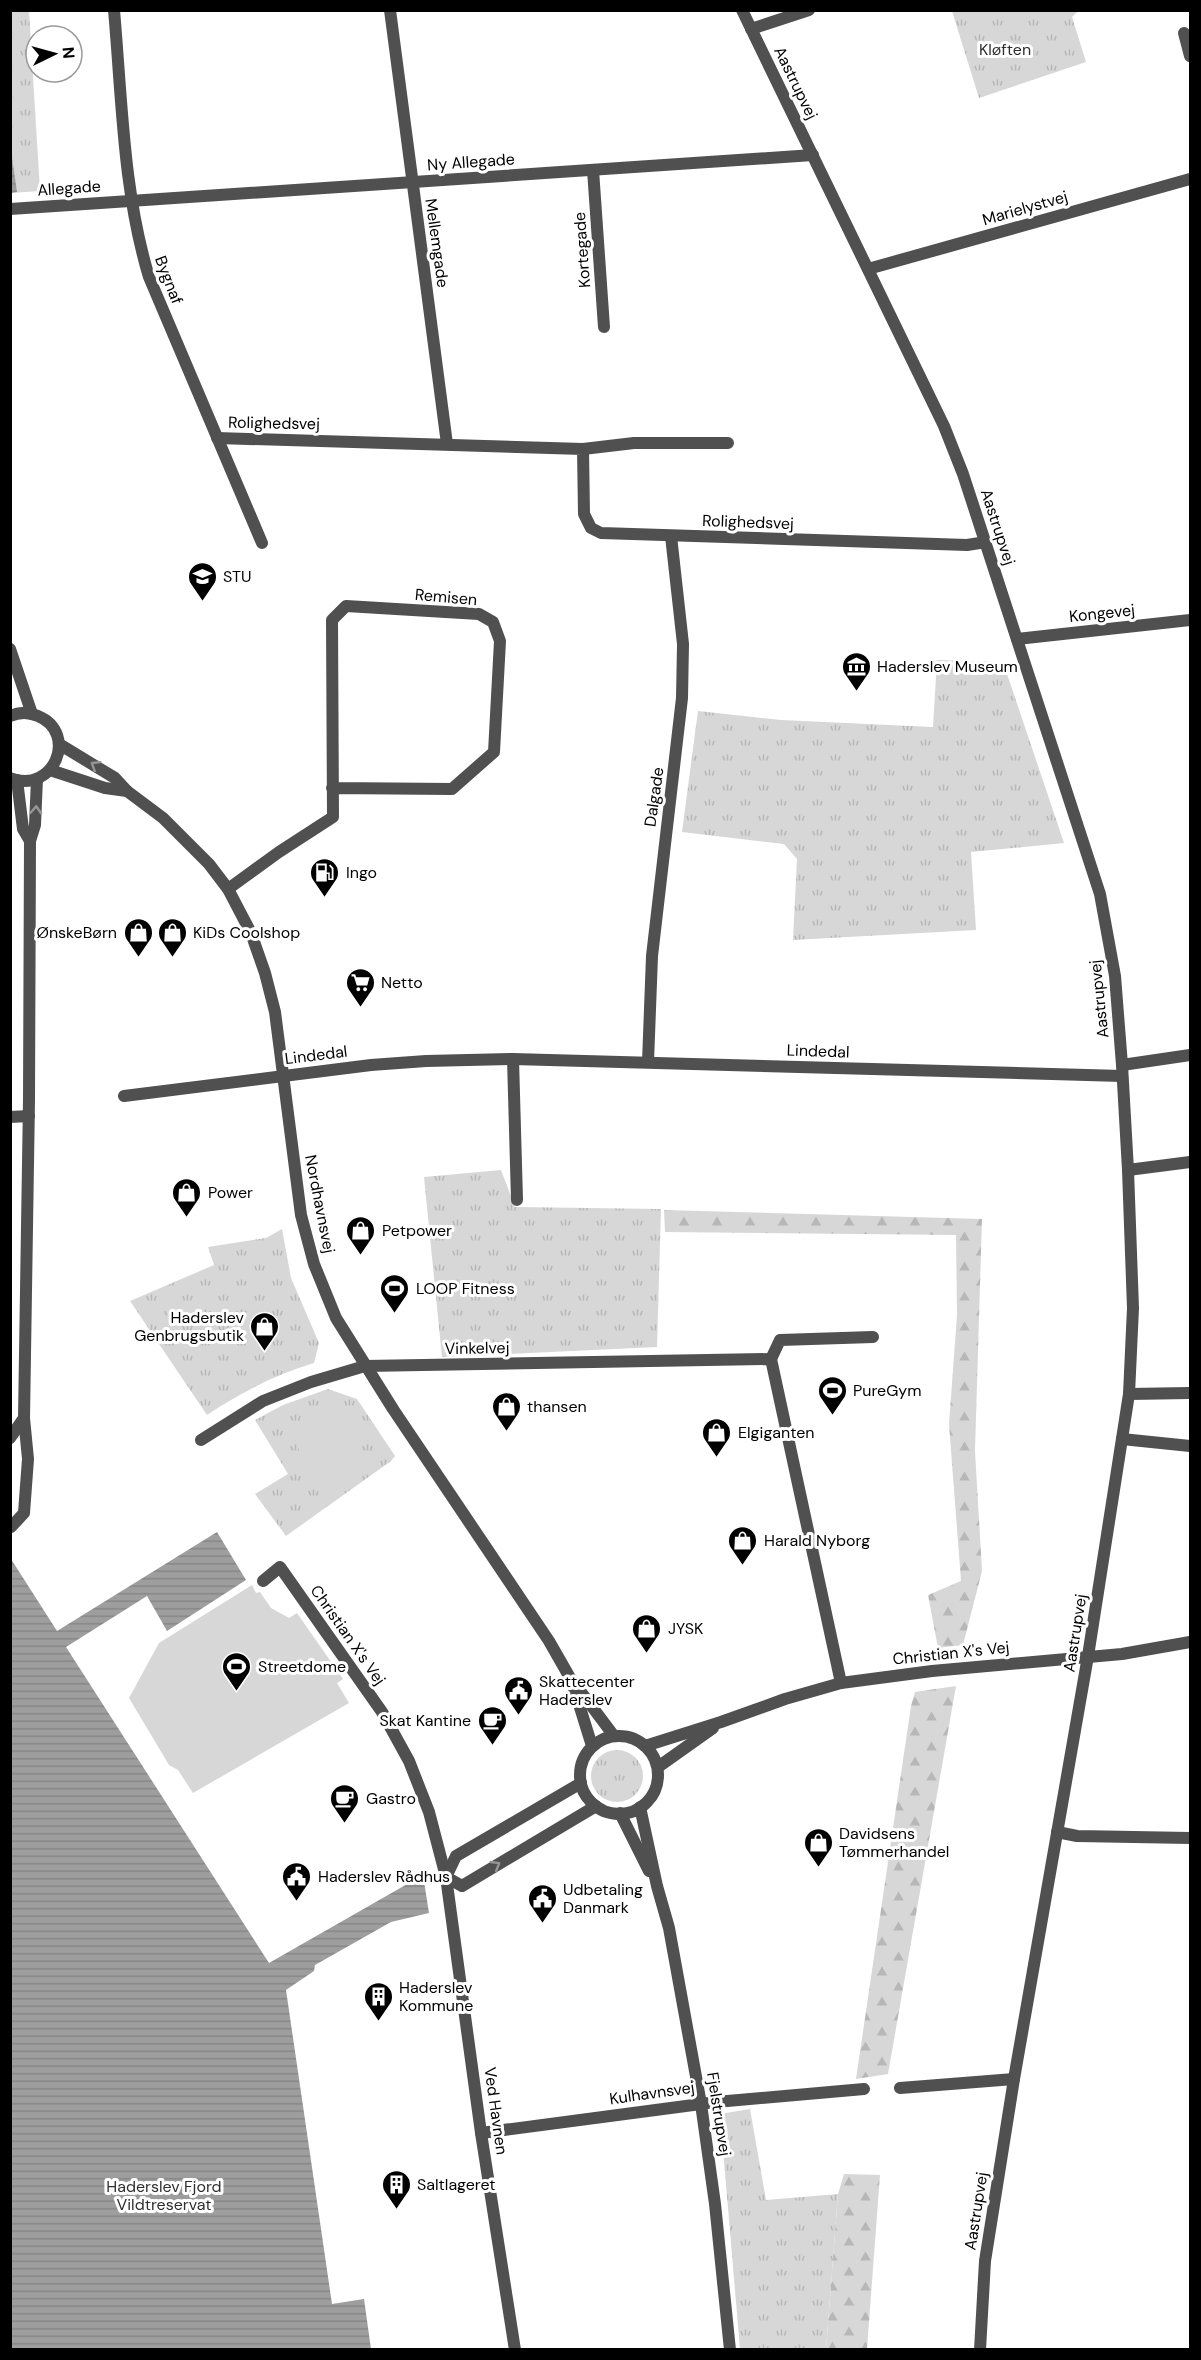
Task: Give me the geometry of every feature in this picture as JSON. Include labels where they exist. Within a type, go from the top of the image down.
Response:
[{"type":"street","name":"Bygnaf","points":[[114,10],[130,201],[139,243],[149,277],[262,543]]},
{"type":"street","name":"Mellemgade","points":[[390,10],[447,444]]},
{"type":"street","name":"Aastrupvej","points":[[742,10],[944,426],[986,542],[1100,894],[1115,976],[1128,1170],[1132,1308],[1130,1394],[1088,1656],[1014,2079],[985,2265],[980,2349]]},
{"type":"street","name":"Aastrupvej","points":[[751,29],[809,10]]},
{"type":"street","points":[[1184,33],[1191,56]]},
{"type":"street","name":"Ny Allegade","points":[[130,201],[813,155]]},
{"type":"street","name":"Kortegade","points":[[593,170],[604,327]]},
{"type":"street","name":"Marielystvej","points":[[868,269],[1191,179]]},
{"type":"street","name":"Allegade","points":[[10,209],[130,201]]},
{"type":"street","name":"Rolighedsvej","points":[[217,438],[583,448],[634,443],[728,443]]},
{"type":"street","name":"Rolighedsvej","points":[[583,448],[584,514],[591,528],[601,533],[967,545],[986,542]]},
{"type":"street","name":"Dalgade","points":[[648,1062],[652,956],[682,698],[683,644],[671,536]]},
{"type":"street","name":"Remisen","points":[[228,890],[279,852],[333,817],[332,788],[332,620],[346,606],[479,614],[493,622],[500,641],[494,752],[452,789],[332,788]]},
{"type":"street","name":"Kongevej","points":[[1017,639],[1191,620]]},
{"type":"street","points":[[10,649],[33,714]]},
{"type":"street","points":[[10,716],[33,714],[50,724],[59,744],[56,762],[50,770],[37,779],[27,781],[14,779],[23,829],[30,841]]},
{"type":"street","name":"Nordhavnsvej","points":[[59,744],[115,778],[127,791],[163,818],[209,864],[228,890],[251,933],[275,1012],[300,1204],[314,1264],[336,1318],[365,1366],[549,1641],[569,1676],[614,1736]]},
{"type":"street","name":"Nordhavnsvej","points":[[50,770],[105,788],[127,791]]},
{"type":"street","points":[[11,1527],[24,1513],[28,1459],[24,1418],[29,1116],[30,841],[35,825],[37,779]]},
{"type":"street","points":[[1122,1070],[1191,1055]]},
{"type":"street","points":[[513,1059],[517,1200]]},
{"type":"street","name":"Lindedal","points":[[124,1096],[371,1065],[513,1059],[1122,1070]]},
{"type":"street","points":[[10,1117],[29,1116]]},
{"type":"street","points":[[1128,1170],[1191,1162]]},
{"type":"street","points":[[841,1683],[771,1359],[780,1340],[873,1337]]},
{"type":"street","name":"Vinkelvej","points":[[201,1440],[263,1401],[310,1382],[365,1366],[771,1359]]},
{"type":"street","points":[[1130,1394],[1191,1394]]},
{"type":"street","points":[[10,1438],[24,1418]]},
{"type":"street","points":[[1122,1439],[1191,1446]]},
{"type":"street","name":"Christian X's Vej","points":[[263,1581],[280,1567],[382,1712],[409,1761],[429,1812],[446,1877]]},
{"type":"street","name":"Christian X's Vej","points":[[645,1746],[785,1699],[841,1683],[932,1671],[1122,1654],[1191,1642]]},
{"type":"street","name":"Nordhavnsvej","points":[[569,1676],[592,1746]]},
{"type":"street","name":"Christian X's Vej","points":[[658,1767],[721,1722]]},
{"type":"street","points":[[614,1736],[628,1737],[645,1746],[658,1767],[654,1792],[640,1807],[620,1813],[604,1811],[596,1806],[584,1792],[581,1783],[581,1763],[592,1746],[600,1740],[614,1736]]},
{"type":"street","points":[[581,1783],[456,1856],[446,1877],[462,1886],[596,1806]]},
{"type":"street","name":"Fjelstrupvej","points":[[640,1807],[674,1951],[701,2104],[717,2216],[730,2349]]},
{"type":"street","name":"Fjelstrupvej","points":[[620,1813],[657,1886]]},
{"type":"street","points":[[1057,1832],[1077,1836],[1191,1838]]},
{"type":"street","name":"Ved Havnen","points":[[446,1877],[481,2133],[515,2349]]},
{"type":"street","points":[[900,2088],[1014,2079]]},
{"type":"street","name":"Kulhavnsvej","points":[[481,2133],[701,2104],[864,2090]]},
{"type":"green space","points":[[11,11],[29,11],[30,24],[24,24],[24,84],[33,84],[40,191],[11,193]]},
{"type":"green space","name":"Kløften","points":[[952,11],[1078,11],[1072,17],[1086,62],[979,98]]},
{"type":"green space","points":[[937,660],[1003,662],[1064,843],[971,852],[976,930],[793,940],[797,859],[784,844],[682,832],[698,711],[781,720],[933,727]]},
{"type":"green space","points":[[501,1170],[515,1207],[661,1209],[657,1347],[442,1357],[424,1177]]},
{"type":"green space","points":[[664,1210],[982,1219],[975,1451],[982,1571],[963,1645],[938,1648],[928,1595],[961,1581],[949,1424],[957,1315],[956,1235],[665,1232]]},
{"type":"green space","points":[[282,1229],[291,1278],[319,1343],[314,1363],[259,1385],[207,1415],[130,1301],[214,1265],[208,1247],[266,1238]]},
{"type":"green space","points":[[328,1389],[357,1399],[395,1456],[286,1536],[255,1494],[288,1474],[255,1420],[283,1405]]},
{"type":"green space","points":[[332,1409],[347,1416],[351,1423],[358,1441],[363,1467],[356,1481],[349,1486],[341,1490],[324,1492],[317,1491],[308,1483],[296,1428],[306,1416]]},
{"type":"green space","name":"Streetdome","points":[[252,1585],[256,1593],[260,1592],[271,1608],[289,1618],[297,1613],[343,1679],[337,1683],[349,1703],[193,1793],[178,1770],[169,1765],[129,1698],[159,1643]]},
{"type":"green space","points":[[956,1686],[888,2074],[856,2079],[911,1706],[915,1692]]},
{"type":"green space","points":[[617,1750],[627,1752],[635,1758],[641,1766],[643,1776],[641,1786],[635,1794],[627,1800],[617,1802],[607,1800],[599,1794],[593,1786],[591,1776],[593,1766],[599,1758],[607,1752]]},
{"type":"green space","points":[[750,2109],[766,2200],[838,2194],[826,2349],[740,2349],[720,2114]]},
{"type":"green space","points":[[844,2174],[880,2175],[867,2349],[826,2349],[838,2194]]},
{"type":"shaded area","points":[[11,151],[17,192],[10,193]]},
{"type":"shaded area","name":"Haderslev Fjord Vildtreservat","points":[[217,1532],[246,1580],[167,1631],[147,1596],[66,1647],[269,1963],[423,1875],[429,1913],[391,1922],[315,1965],[314,1971],[286,1990],[332,2304],[364,2299],[371,2349],[11,2349],[11,1559],[57,1631]]},
{"type":"place","name":"STU","points":[[202,602]]},
{"type":"place","name":"Haderslev Museum","points":[[856,692]]},
{"type":"place","name":"Ingo","points":[[325,898]]},
{"type":"place","name":"ØnskeBørn","points":[[138,958]]},
{"type":"place","name":"KiDs Coolshop","points":[[172,958]]},
{"type":"place","name":"Netto","points":[[360,1008]]},
{"type":"place","name":"Power","points":[[187,1218]]},
{"type":"place","name":"Petpower","points":[[361,1256]]},
{"type":"place","name":"LOOP Fitness","points":[[395,1314]]},
{"type":"place","name":"Haderslev Genbrugsbutik","points":[[265,1352]]},
{"type":"place","name":"PureGym","points":[[832,1416]]},
{"type":"place","name":"thansen","points":[[506,1432]]},
{"type":"place","name":"Elgiganten","points":[[717,1458]]},
{"type":"place","name":"Harald Nyborg","points":[[743,1566]]},
{"type":"place","name":"JYSK","points":[[647,1654]]},
{"type":"place","name":"Streetdome","points":[[237,1692]]},
{"type":"place","name":"Skattecenter Haderslev","points":[[518,1716]]},
{"type":"place","name":"Skat Kantine","points":[[492,1746]]},
{"type":"place","name":"Gastro","points":[[345,1824]]},
{"type":"place","name":"Davidsens Tømmerhandel","points":[[818,1868]]},
{"type":"place","name":"Haderslev Rådhus","points":[[297,1902]]},
{"type":"place","name":"Udbetaling Danmark","points":[[542,1924]]},
{"type":"place","name":"Haderslev Kommune","points":[[378,2022]]},
{"type":"place","name":"Saltlageret","points":[[396,2210]]}]
